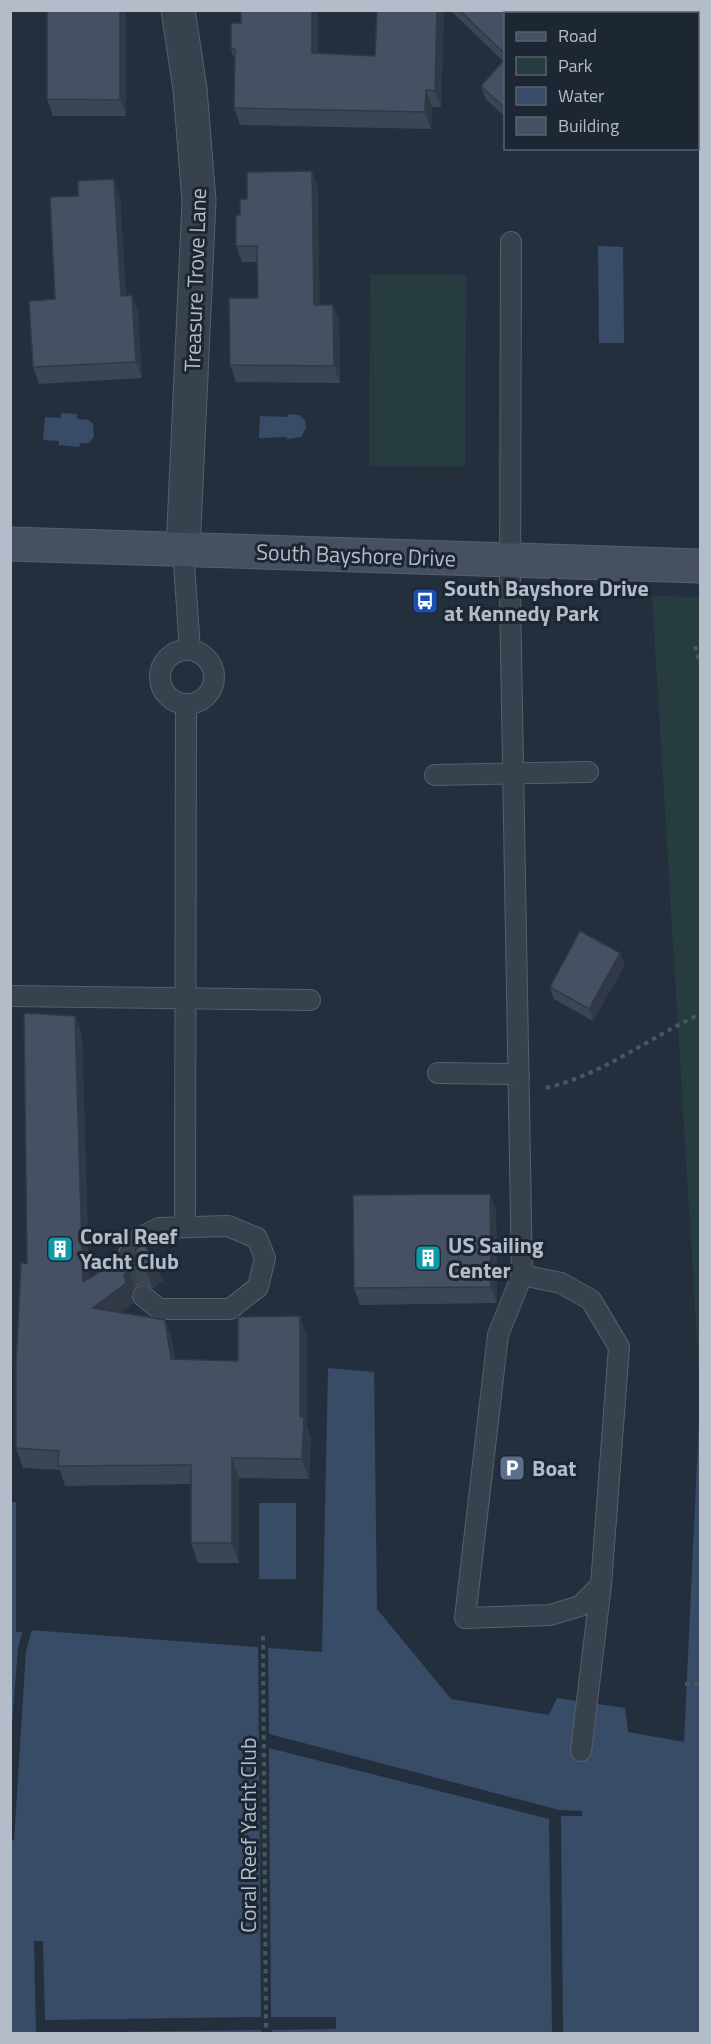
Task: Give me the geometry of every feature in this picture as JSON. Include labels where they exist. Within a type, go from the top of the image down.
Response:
[{"type":"main road","name":"South Bayshore Drive","points":[[10,544],[700,566]]},
{"type":"street","name":"Treasure Trove Lane","points":[[178,10],[190,89],[199,201],[183,550]]},
{"type":"lane","points":[[511,242],[513,774],[522,1275],[498,1335],[465,1618],[550,1615],[580,1606],[601,1585]]},
{"type":"lane","points":[[183,550],[190,650]]},
{"type":"lane","points":[[190,650],[204,656],[213,670],[214,679],[212,687],[202,700],[186,705],[170,699],[164,692],[159,676],[166,659],[172,653],[190,650]]},
{"type":"lane","points":[[185,1226],[186,705]]},
{"type":"lane","points":[[435,775],[588,772]]},
{"type":"lane","points":[[10,996],[310,1000]]},
{"type":"lane","points":[[438,1073],[519,1074]]},
{"type":"lane","points":[[132,1276],[129,1254],[141,1237],[159,1228],[228,1226],[257,1239],[265,1258],[258,1287],[230,1308],[159,1308],[142,1296]]},
{"type":"lane","points":[[522,1275],[561,1283],[591,1300],[619,1347],[601,1585],[580,1751]]},
{"type":"path","points":[[695,646],[700,664]]},
{"type":"path","points":[[519,1094],[568,1082],[620,1060],[674,1026],[700,1014]]},
{"type":"path","name":"Coral Reef Yacht Club","points":[[263,1636],[266,2034]]},
{"type":"path","points":[[686,1684],[700,1684]]},
{"type":"green space","points":[[370,274],[466,275],[465,467],[369,466]]},
{"type":"green space","points":[[652,596],[700,597],[700,1391]]},
{"type":"water","points":[[598,246],[623,247],[624,343],[599,343]]},
{"type":"water","points":[[61,413],[77,414],[77,419],[89,420],[93,424],[94,437],[89,443],[80,443],[79,447],[59,445],[59,441],[43,440],[45,417],[61,418]]},
{"type":"water","points":[[288,414],[299,415],[305,420],[306,428],[301,437],[259,438],[260,416],[288,417]]},
{"type":"water","points":[[328,1368],[374,1372],[377,1609],[451,1699],[549,1715],[557,1698],[625,1708],[628,1732],[684,1742],[700,1400],[700,2033],[11,2033],[10,1502],[16,1502],[16,1632],[29,1633],[30,1630],[322,1652]]},
{"type":"water","points":[[259,1503],[296,1503],[296,1579],[259,1579]]},
{"type":"pier","points":[[23,1629],[32,1630],[26,1651],[14,1841],[11,1840],[10,1748],[18,1648]]},
{"type":"pier","points":[[258,1645],[268,1645],[269,1734],[560,1810],[582,1811],[582,1816],[561,1816],[563,2033],[552,2033],[549,1819],[269,1748],[271,2017],[336,2017],[336,2029],[272,2030],[272,2034],[262,2033],[261,2030],[36,2033],[34,1941],[43,1941],[45,2020],[261,2017]]},
{"type":"building","points":[[47,10],[120,10],[120,100],[47,99]]},
{"type":"building","points":[[241,10],[312,10],[312,53],[375,56],[377,10],[437,10],[435,91],[426,90],[425,112],[234,108],[235,49],[231,49],[231,23],[241,23]]},
{"type":"building","points":[[459,10],[645,10],[646,12],[504,12],[504,53]]},
{"type":"building","points":[[699,39],[700,39],[699,89]]},
{"type":"building","points":[[504,60],[504,107],[481,86]]},
{"type":"building","points":[[312,171],[314,305],[333,305],[334,366],[230,365],[229,298],[258,298],[257,246],[236,246],[236,215],[240,215],[240,199],[247,199],[247,172]]},
{"type":"building","points":[[114,179],[121,296],[132,295],[136,362],[33,367],[29,301],[55,299],[50,197],[78,196],[78,181]]},
{"type":"building","points":[[580,931],[620,953],[589,1009],[550,987]]},
{"type":"building","name":"Coral Reef Yacht Club","points":[[24,1013],[75,1016],[83,1282],[115,1263],[128,1268],[124,1275],[126,1283],[93,1308],[165,1320],[171,1359],[238,1361],[238,1317],[300,1316],[300,1416],[304,1418],[302,1459],[232,1458],[232,1543],[191,1543],[191,1465],[58,1466],[59,1451],[16,1448],[16,1366],[21,1262],[27,1264]]},
{"type":"building","name":"US Sailing Center","points":[[490,1194],[491,1287],[354,1288],[353,1195]]},
{"type":"building","points":[[144,1244],[155,1261],[145,1268],[133,1264],[136,1260],[136,1249]]},
{"type":"place","name":"South Bayshore Drive at Kennedy Park","points":[[425,601]]},
{"type":"place","name":"Coral Reef Yacht Club","points":[[60,1249]]},
{"type":"place","name":"US Sailing Center","points":[[428,1258]]},
{"type":"place","name":"Boat","points":[[512,1468]]}]
